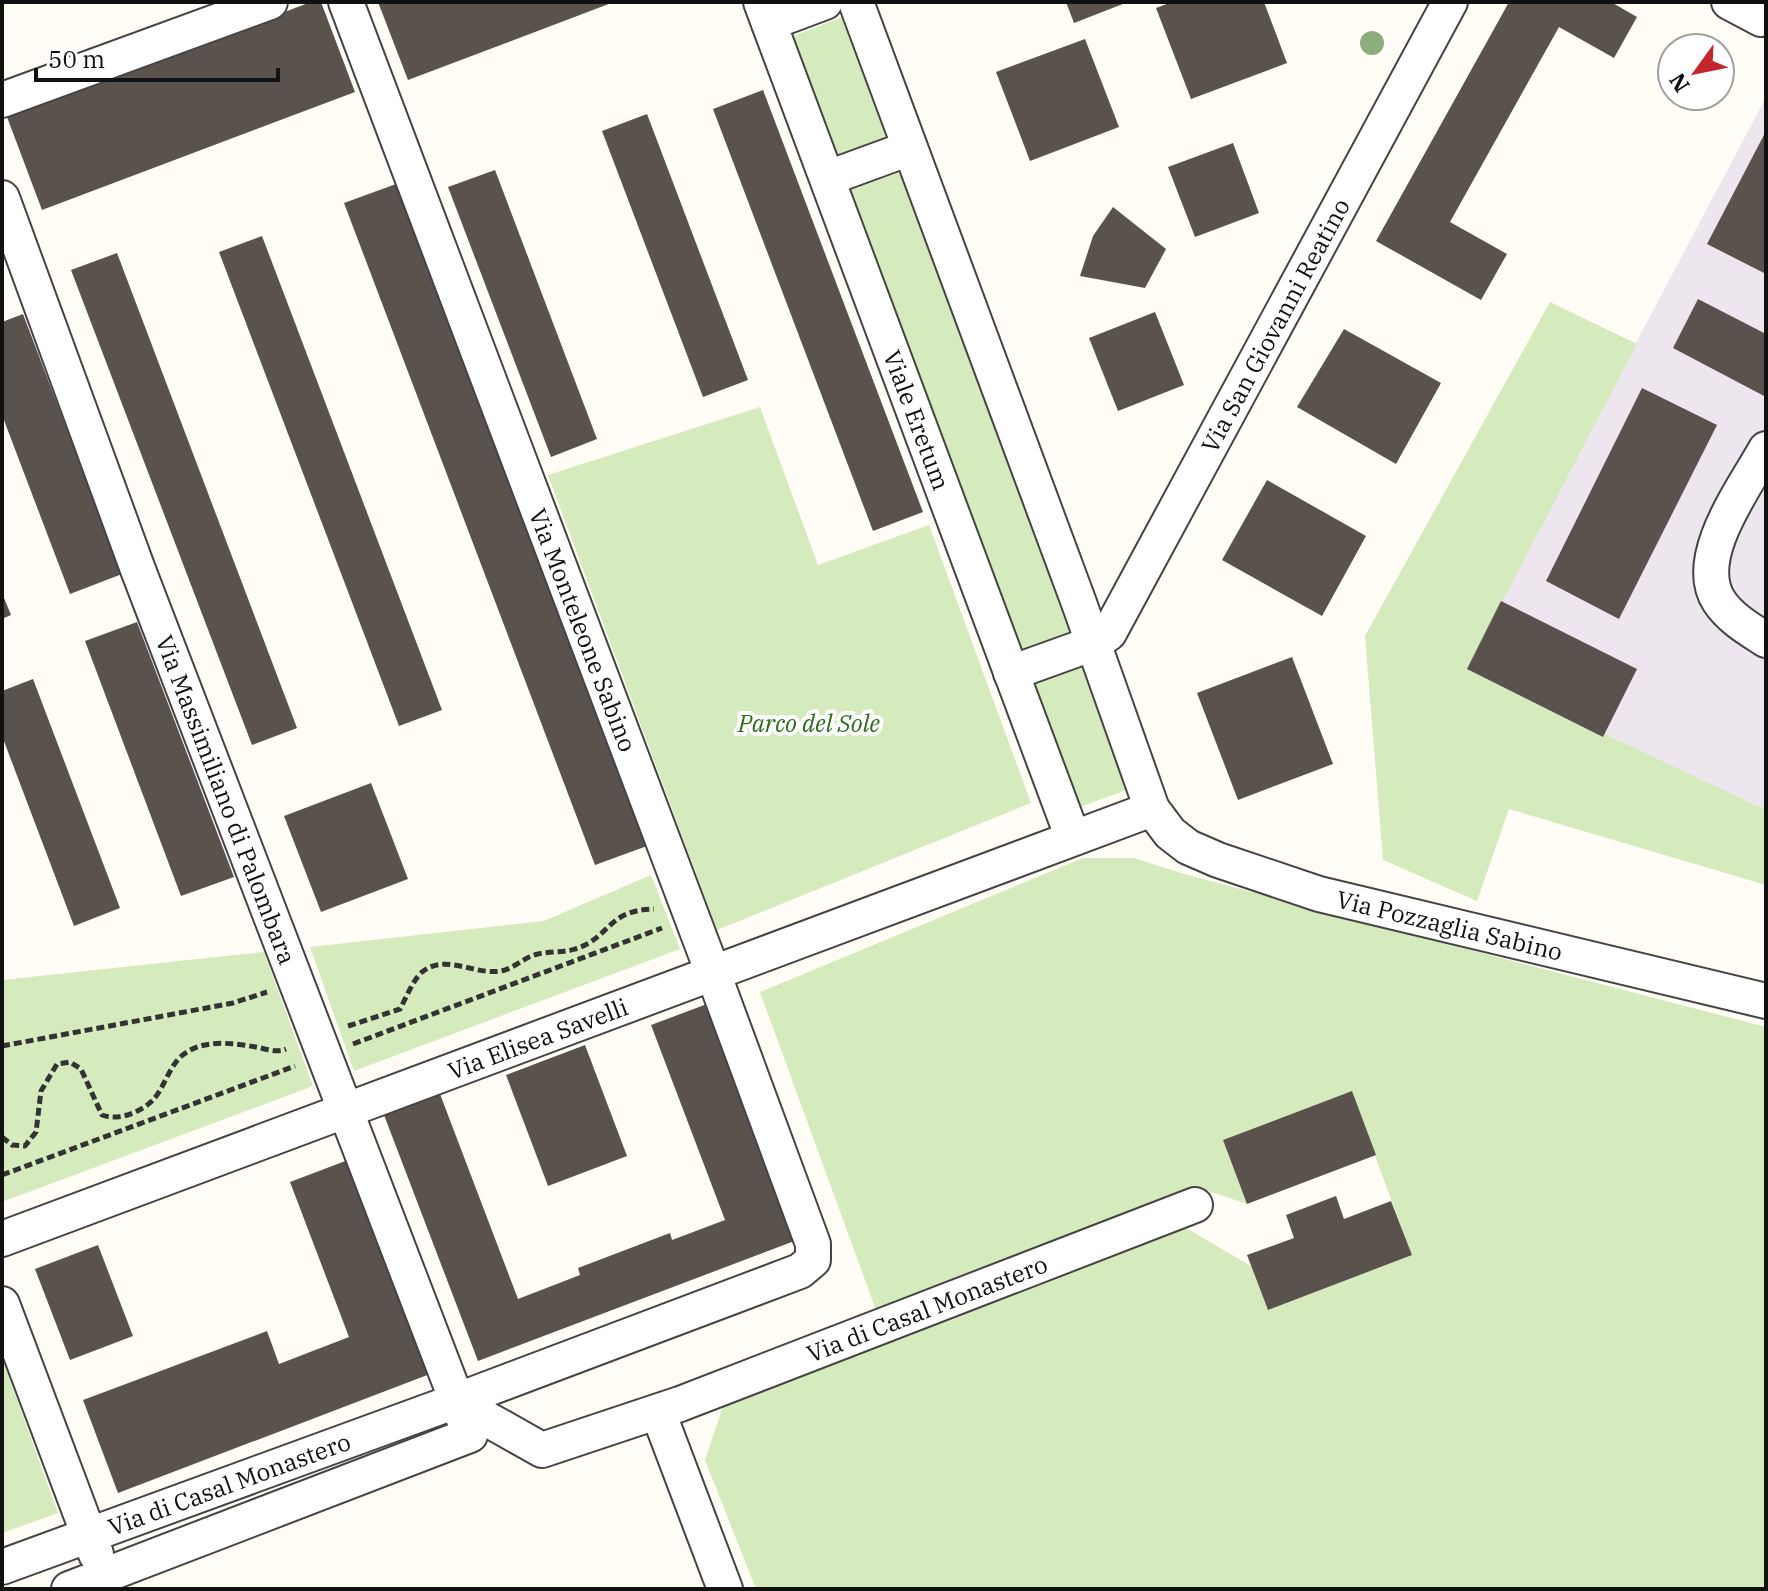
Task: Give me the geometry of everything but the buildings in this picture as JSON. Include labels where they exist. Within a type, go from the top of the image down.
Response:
[{"type":"street","points":[[2,100],[270,2]]},
{"type":"street","name":"Via Monteleone Sabino","points":[[346,2],[713,973],[813,1244],[813,1260]]},
{"type":"street","points":[[765,13],[825,2]]},
{"type":"street","points":[[856,2],[1094,643],[1152,809]]},
{"type":"street","name":"Via San Giovanni Reatino","points":[[1094,643],[1109,633],[1116,621],[1450,2]]},
{"type":"street","points":[[1729,2],[1761,19]]},
{"type":"street","name":"Viale Eretum","points":[[765,13],[1073,838]]},
{"type":"street","points":[[828,178],[910,148]]},
{"type":"street","name":"Via Massimiliano di Palombara","points":[[2,198],[137,567],[470,1435],[104,1575]]},
{"type":"street","points":[[1766,449],[1721,531],[1714,547],[1710,572],[1713,590],[1723,607],[1766,640]]},
{"type":"street","points":[[1011,673],[1094,643]]},
{"type":"street","name":"Via Elisea Savelli","points":[[2,1239],[1152,809]]},
{"type":"street","name":"Via Pozzaglia Sabino","points":[[1152,809],[1162,824],[1188,847],[1319,894],[1766,1001]]},
{"type":"street","name":"Via di Casal Monastero","points":[[455,1401],[542,1450],[658,1412],[1195,1205]]},
{"type":"street","name":"Via di Casal Monastero","points":[[2,1567],[800,1271],[813,1260]]},
{"type":"street","points":[[2,1304],[104,1575],[69,1589]]},
{"type":"street","points":[[658,1412],[725,1589]]},
{"type":"path","points":[[2,1046],[233,1003],[295,983]]},
{"type":"shaded area","points":[[1766,97],[1766,811],[1464,668]]},
{"type":"green space","points":[[845,16],[891,140],[834,159],[788,38]]},
{"type":"green space","points":[[901,172],[1071,631],[1017,651],[847,191]]},
{"type":"green space","points":[[1550,302],[1637,344],[1467,669],[1766,810],[1766,885],[1509,809],[1477,901],[1383,860],[1365,636]]},
{"type":"green space","name":"Parco del Sole","points":[[760,407],[818,565],[929,525],[1031,803],[717,930],[548,475]]},
{"type":"green space","points":[[1083,665],[1129,789],[1077,808],[1031,684]]},
{"type":"green space","points":[[1083,858],[1134,858],[1389,929],[1766,1027],[1766,1589],[756,1589],[705,1460],[724,1403],[1181,1225],[1251,1266],[1268,1310],[1412,1255],[1351,1092],[1223,1140],[1247,1204],[1200,1188],[877,1313],[760,992]]},
{"type":"green space","points":[[651,875],[680,949],[354,1071],[310,947],[544,921]]},
{"type":"green space","points":[[264,952],[313,1086],[2,1202],[2,980]]},
{"type":"green space","points":[[2,1358],[58,1513],[2,1533]]}]
